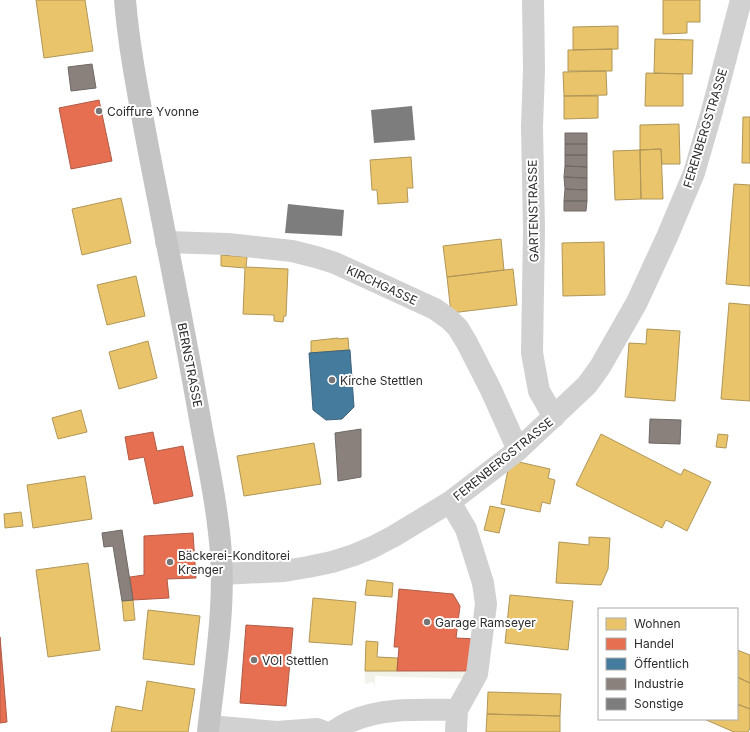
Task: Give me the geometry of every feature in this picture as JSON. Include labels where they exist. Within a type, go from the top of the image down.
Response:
[{"type":"main road","name":"BERNSTRASSE","points":[[125,0],[142,111],[198,403],[213,490],[221,555],[219,618],[208,729]]},
{"type":"street","name":"GARTENSTRASSE","points":[[533,0],[534,69],[532,127],[534,229],[532,353],[539,391],[554,417]]},
{"type":"street","name":"FERENBERGSTRASSE","points":[[221,574],[284,571],[332,562],[373,547],[406,530],[450,502],[518,450],[587,385],[600,367],[637,302],[694,173],[741,0]]},
{"type":"street","name":"KIRCHGASSE","points":[[166,242],[228,244],[292,251],[316,257],[335,263],[435,310],[449,319],[458,328],[467,343],[491,390],[518,450]]},
{"type":"street","points":[[450,502],[466,529],[483,583],[486,604],[477,674],[458,710],[456,732]]},
{"type":"street","points":[[333,732],[350,721],[394,711],[458,710]]},
{"type":"street","points":[[208,729],[277,732],[317,729],[325,732]]},
{"type":"shaded area","points":[[365,671],[470,672],[466,679],[375,676],[375,687],[373,682],[365,684]]},
{"type":"building: Wohnen","points":[[36,0],[85,0],[93,51],[44,58]]},
{"type":"building: Wohnen","points":[[663,0],[700,0],[700,22],[687,22],[687,33],[663,34]]},
{"type":"building: Wohnen","points":[[618,26],[618,49],[573,50],[573,27]]},
{"type":"building: Wohnen","points":[[655,39],[693,40],[692,74],[654,73]]},
{"type":"building: Wohnen","points":[[612,49],[612,71],[568,71],[568,50]]},
{"type":"building: Wohnen","points":[[606,71],[607,95],[564,96],[563,72]]},
{"type":"building: Wohnen","points":[[646,73],[683,74],[683,106],[645,106]]},
{"type":"building: Wohnen","points":[[564,96],[598,96],[598,118],[564,119]]},
{"type":"building: Wohnen","points":[[743,117],[750,117],[750,163],[742,163]]},
{"type":"building: Wohnen","points":[[679,124],[680,164],[662,164],[661,149],[640,150],[640,125]]},
{"type":"building: Wohnen","points":[[661,149],[663,199],[641,199],[640,150]]},
{"type":"building: Wohnen","points":[[640,150],[641,199],[615,200],[613,151]]},
{"type":"building: Wohnen","points":[[411,157],[413,188],[407,188],[408,202],[378,204],[377,190],[372,190],[370,160]]},
{"type":"building: Wohnen","points":[[734,184],[750,185],[750,286],[726,284]]},
{"type":"building: Wohnen","points":[[121,198],[131,243],[82,255],[72,209]]},
{"type":"building: Wohnen","points":[[501,239],[504,270],[447,277],[443,246]]},
{"type":"building: Wohnen","points":[[604,242],[605,295],[563,296],[562,243]]},
{"type":"building: Wohnen","points":[[221,255],[247,257],[246,267],[288,269],[286,316],[284,316],[283,322],[274,321],[274,315],[243,314],[245,268],[221,266]]},
{"type":"building: Wohnen","points":[[513,269],[517,305],[451,313],[447,277]]},
{"type":"building: Wohnen","points":[[136,276],[145,316],[107,325],[97,285]]},
{"type":"building: Wohnen","points":[[729,303],[750,305],[750,401],[721,399]]},
{"type":"building: Wohnen","points":[[647,329],[680,331],[675,401],[625,397],[629,343],[646,344]]},
{"type":"building: Wohnen","points":[[348,338],[349,350],[311,353],[311,341]]},
{"type":"building: Wohnen","points":[[148,341],[157,378],[119,389],[109,352]]},
{"type":"building: Wohnen","points":[[81,410],[87,432],[58,439],[52,418]]},
{"type":"building: Wohnen","points":[[601,434],[681,475],[684,469],[711,482],[687,531],[666,520],[662,528],[576,485]]},
{"type":"building: Wohnen","points":[[718,434],[728,435],[726,448],[716,447]]},
{"type":"building: Wohnen","points":[[314,443],[321,484],[244,496],[237,456]]},
{"type":"building: Wohnen","points":[[510,460],[550,469],[548,478],[555,480],[550,504],[542,502],[540,512],[501,504]]},
{"type":"building: Wohnen","points":[[85,476],[92,519],[33,528],[27,485]]},
{"type":"building: Wohnen","points":[[490,506],[505,509],[499,533],[484,530]]},
{"type":"building: Wohnen","points":[[21,512],[23,526],[5,528],[4,514]]},
{"type":"building: Wohnen","points":[[589,537],[610,538],[608,569],[601,585],[556,583],[559,542],[589,545]]},
{"type":"building: Wohnen","points":[[88,563],[100,650],[48,657],[36,570]]},
{"type":"building: Wohnen","points":[[367,580],[393,583],[392,597],[365,595]]},
{"type":"building: Wohnen","points":[[510,595],[573,601],[568,650],[505,643]]},
{"type":"building: Wohnen","points":[[313,598],[356,602],[352,645],[309,642]]},
{"type":"building: Wohnen","points":[[133,600],[135,620],[124,621],[122,601]]},
{"type":"building: Wohnen","points":[[148,610],[200,616],[194,665],[143,659]]},
{"type":"building: Wohnen","points":[[366,641],[378,642],[377,657],[398,658],[397,671],[365,671]]},
{"type":"building: Wohnen","points":[[738,650],[750,655],[750,683],[738,677]]},
{"type":"building: Wohnen","points":[[738,677],[750,683],[750,709],[738,704]]},
{"type":"building: Wohnen","points":[[147,681],[195,689],[188,732],[111,732],[116,706],[142,711]]},
{"type":"building: Wohnen","points":[[488,692],[561,694],[560,716],[487,714]]},
{"type":"building: Wohnen","points":[[738,704],[750,709],[750,728],[748,732],[734,732],[706,720],[738,720]]},
{"type":"building: Wohnen","points":[[487,714],[560,716],[560,732],[486,732]]},
{"type":"building: Handel","points":[[99,100],[112,161],[71,169],[59,108]]},
{"type":"building: Handel","points":[[153,432],[157,451],[183,446],[193,496],[154,504],[144,457],[129,460],[125,437]]},
{"type":"building: Handel","points":[[193,533],[196,578],[167,579],[169,598],[133,600],[130,577],[144,575],[144,536]]},
{"type":"building: Handel","name":"Garage Ramseyer","points":[[399,589],[453,594],[460,606],[456,638],[477,639],[471,671],[397,671],[399,647],[394,647]]},
{"type":"building: Handel","points":[[246,625],[293,628],[286,706],[240,703]]},
{"type":"building: Handel","points":[[0,637],[7,722],[0,723]]},
{"type":"building: Öffentlich","name":"Kirche Stettlen","points":[[350,350],[354,407],[342,419],[326,420],[313,410],[309,353]]},
{"type":"building: Industrie","points":[[92,64],[96,88],[71,91],[68,67]]},
{"type":"building: Industrie","points":[[565,133],[587,133],[587,144],[565,144]]},
{"type":"building: Industrie","points":[[565,144],[587,144],[587,155],[565,155]]},
{"type":"building: Industrie","points":[[565,155],[587,155],[587,167],[565,166]]},
{"type":"building: Industrie","points":[[565,166],[587,167],[587,178],[564,177]]},
{"type":"building: Industrie","points":[[564,177],[587,178],[587,190],[565,189]]},
{"type":"building: Industrie","points":[[565,189],[587,190],[587,201],[564,201]]},
{"type":"building: Industrie","points":[[564,201],[587,201],[586,211],[564,211]]},
{"type":"building: Industrie","points":[[650,419],[681,420],[680,444],[649,443]]},
{"type":"building: Industrie","points":[[361,429],[361,477],[338,481],[335,433]]},
{"type":"building: Industrie","points":[[122,530],[133,600],[122,601],[113,546],[104,547],[102,533]]},
{"type":"building: Sonstige","points":[[412,106],[415,140],[374,143],[371,110]]},
{"type":"building: Sonstige","points":[[288,204],[344,210],[342,236],[285,233]]},
{"type":"place","name":"Coiffure Yvonne","points":[[99,111]]},
{"type":"place","name":"Kirche Stettlen","points":[[332,380]]},
{"type":"place","name":"Bäckerei-Konditorei Krenger","points":[[170,562]]},
{"type":"place","name":"Garage Ramseyer","points":[[427,622]]},
{"type":"place","name":"VOI Stettlen","points":[[254,660]]}]
